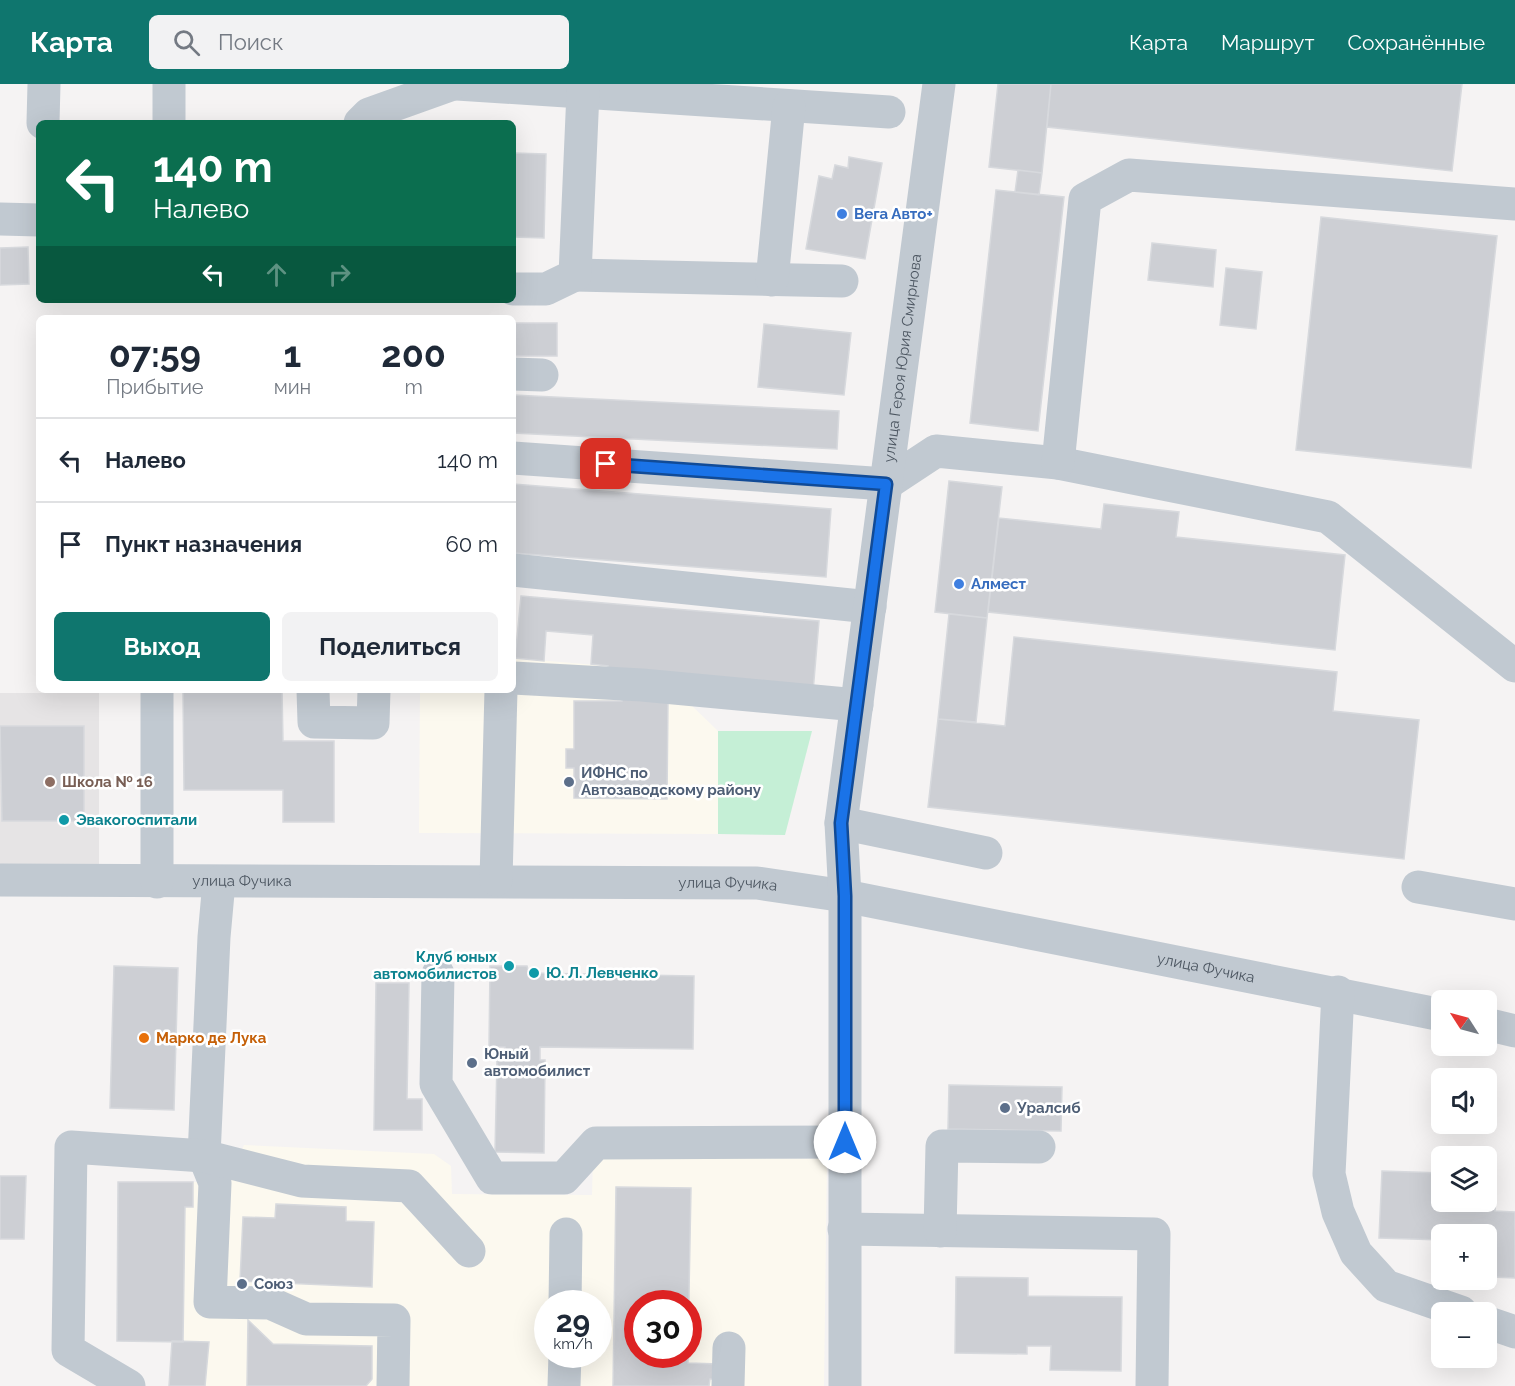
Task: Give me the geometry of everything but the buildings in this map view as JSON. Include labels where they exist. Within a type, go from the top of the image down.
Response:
[{"type":"street","points":[[43,120],[44,84]]},
{"type":"street","points":[[169,120],[170,84]]},
{"type":"street","points":[[363,120],[369,114],[455,84],[889,112]]},
{"type":"street","name":"улица Героя Юрия Смирнова","points":[[845,1386],[845,896],[841,823],[939,84]]},
{"type":"street","points":[[575,275],[583,92]]},
{"type":"street","points":[[772,280],[789,106]]},
{"type":"street","points":[[1058,463],[1085,199],[1129,175],[1515,204]]},
{"type":"street","points":[[0,219],[36,220]]},
{"type":"street","points":[[516,289],[546,289],[575,275],[842,281]]},
{"type":"street","points":[[516,458],[886,484],[936,451],[1058,463],[1328,517],[1515,666]]},
{"type":"street","points":[[516,570],[870,608]]},
{"type":"street","points":[[516,678],[642,685],[857,705]]},
{"type":"street","points":[[157,882],[158,693]]},
{"type":"street","points":[[313,693],[314,722],[373,723],[374,693]]},
{"type":"street","points":[[496,880],[501,693]]},
{"type":"street","points":[[841,823],[986,853]]},
{"type":"street","name":"улица Фучика","points":[[0,880],[157,882],[496,880],[757,883],[845,896],[1338,992],[1431,1013]]},
{"type":"street","points":[[219,882],[214,937],[204,1156],[215,1183],[210,1302],[270,1303],[306,1319],[394,1320],[393,1386]]},
{"type":"street","points":[[1418,887],[1515,904]]},
{"type":"street","points":[[438,974],[436,1084],[492,1178],[564,1178],[596,1143],[845,1142]]},
{"type":"street","points":[[1338,992],[1329,1174],[1338,1212],[1356,1253],[1386,1286],[1432,1302]]},
{"type":"street","points":[[1497,1027],[1515,1031]]},
{"type":"street","points":[[940,1231],[942,1146],[1039,1147]]},
{"type":"street","points":[[129,1386],[68,1350],[71,1148],[204,1156],[302,1181],[409,1186],[469,1251]]},
{"type":"street","points":[[844,1229],[1155,1234],[1152,1386]]},
{"type":"street","points":[[565,1290],[566,1234]]},
{"type":"street","points":[[1497,1326],[1515,1332]]},
{"type":"street","points":[[728,1386],[729,1348]]},
{"type":"street","points":[[564,1386],[565,1368]]},
{"type":"shaded area","name":"ИФНС по Автозаводскому району","points":[[516,658],[608,666],[607,674],[689,703],[718,731],[718,834],[419,833],[420,693],[516,693]]},
{"type":"shaded area","name":"Школа № 16","points":[[0,693],[99,693],[99,870],[0,871]]},
{"type":"shaded area","points":[[244,1145],[434,1154],[451,1166],[452,1194],[592,1195],[593,1156],[827,1159],[824,1386],[205,1386],[208,1342],[183,1342],[185,1207],[193,1207],[193,1182],[227,1183]]},
{"type":"green space","points":[[718,731],[812,731],[785,835],[718,834]]},
{"type":"place","name":"Вега Авто+","points":[[842,214]]},
{"type":"place","name":"Алмест","points":[[959,584]]},
{"type":"place","name":"Школа № 16","points":[[50,782]]},
{"type":"place","name":"ИФНС по Автозаводскому району","points":[[569,782]]},
{"type":"place","name":"Эвакогоспитали","points":[[64,820]]},
{"type":"place","name":"Клуб юных автомобилистов","points":[[509,966]]},
{"type":"place","name":"Ю. Л. Левченко","points":[[534,973]]},
{"type":"place","name":"Марко де Лука","points":[[144,1038]]},
{"type":"place","name":"Юный автомобилист","points":[[472,1063]]},
{"type":"place","name":"Уралсиб","points":[[1005,1108]]},
{"type":"place","name":"Союз","points":[[242,1284]]},
{"type":"route","points":[[606,464],[886,484],[841,823],[845,896],[845,1142]]}]
